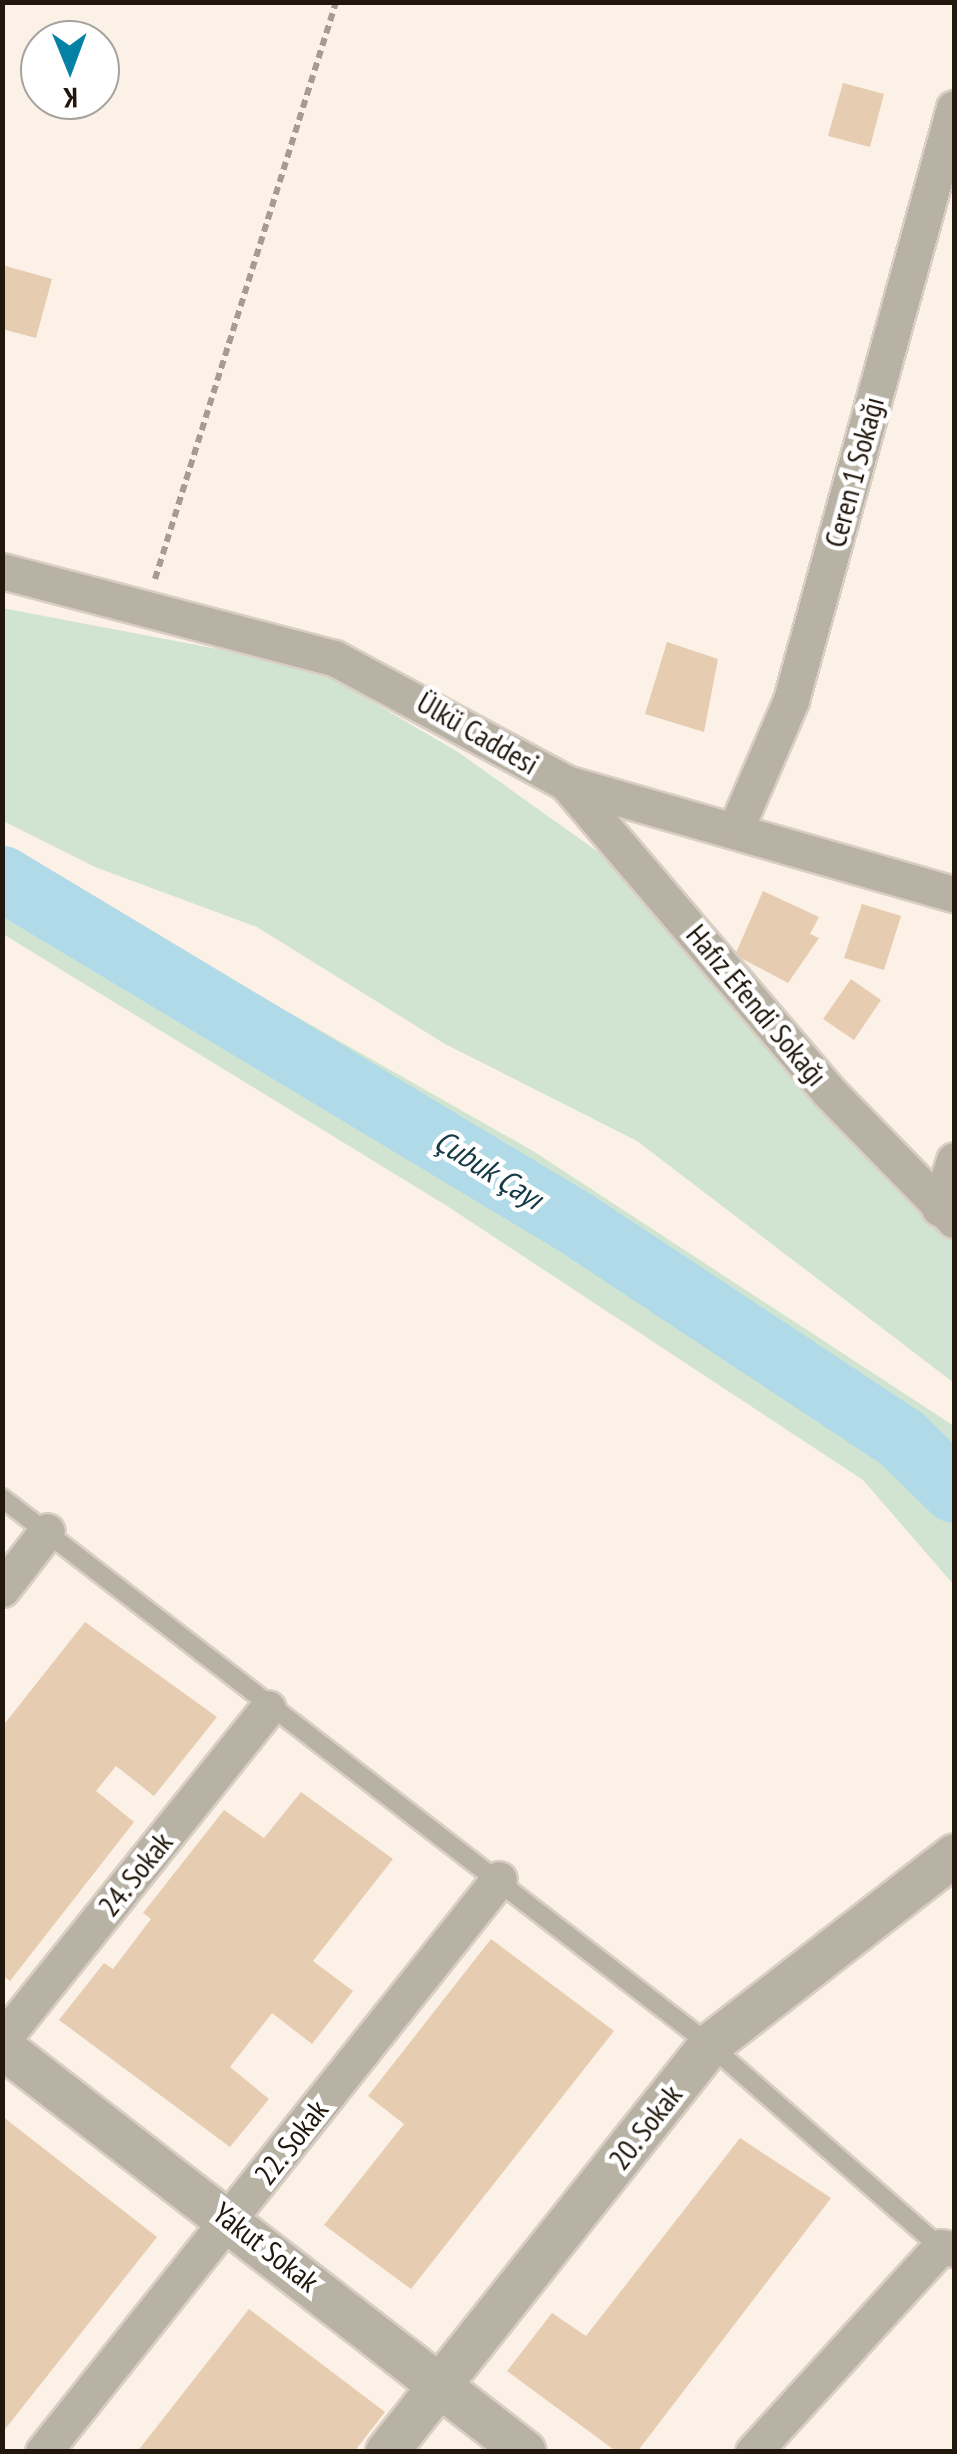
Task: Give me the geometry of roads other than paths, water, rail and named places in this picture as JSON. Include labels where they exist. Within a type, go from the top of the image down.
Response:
[{"type":"street","name":"Ceren 1 Sokağı","points":[[736,828],[791,700],[954,108]]},
{"type":"street","name":"Ülkü Caddesi","points":[[2,571],[334,658],[566,783],[736,828],[954,894]]},
{"type":"street","name":"Hafız Efendi Sokağı","points":[[566,783],[946,1214]]},
{"type":"street","points":[[946,1214],[954,1160]]},
{"type":"street","points":[[2,1589],[47,1531]]},
{"type":"street","name":"24. Sokak","points":[[2,2043],[268,1708]]},
{"type":"street","name":"20. Sokak","points":[[387,2452],[710,2045],[954,1856]]},
{"type":"street","name":"22. Sokak","points":[[44,2452],[500,1879]]},
{"type":"street","name":"Yakut Sokak","points":[[2,2043],[525,2452]]},
{"type":"street","points":[[753,2452],[947,2248]]},
{"type":"lane","points":[[2,1498],[268,1708],[500,1879],[710,2045],[947,2248]]},
{"type":"waterway","name":"Çubuk Çayı","points":[[2,878],[576,1223],[901,1438],[954,1490]]}]
